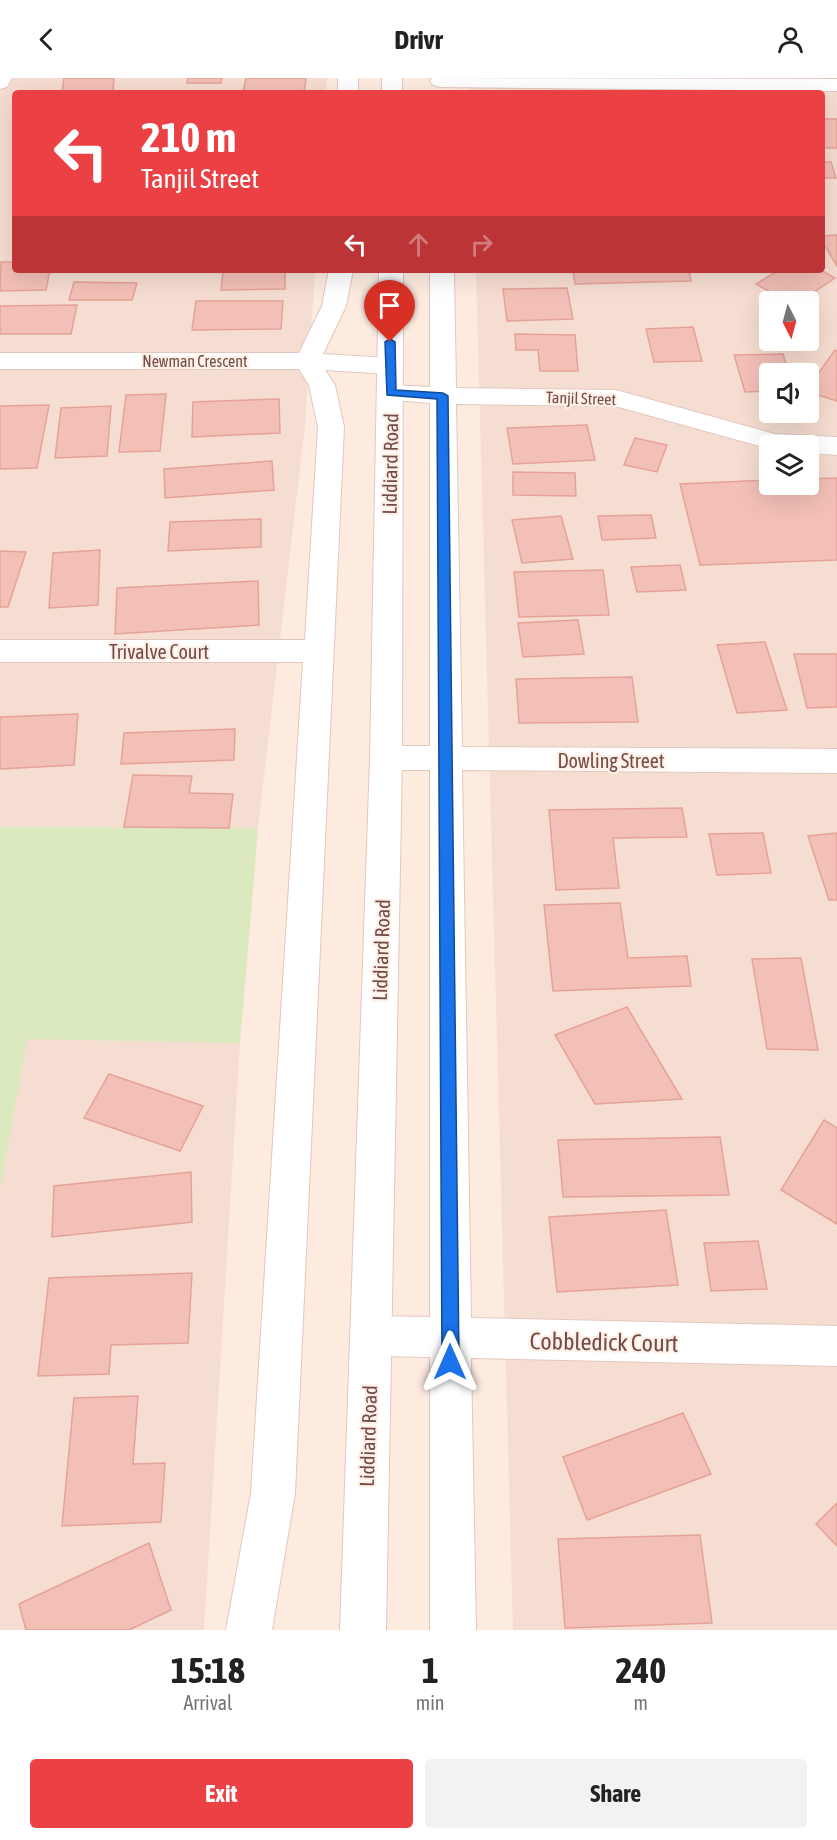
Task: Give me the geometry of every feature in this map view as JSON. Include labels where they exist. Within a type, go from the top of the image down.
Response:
[{"type":"street","points":[[0,83],[2,78]]},
{"type":"street","points":[[440,84],[837,85]]},
{"type":"street","points":[[249,1630],[273,1493],[331,427],[322,385],[307,361],[329,318],[341,284],[341,273]]},
{"type":"street","name":"Liddiard Road","points":[[363,1630],[386,758],[391,273]]},
{"type":"street","points":[[441,273],[453,1630]]},
{"type":"street","name":"Newman Crescent","points":[[0,361],[307,361],[390,379]]},
{"type":"street","name":"Tanjil Street","points":[[390,379],[443,396],[616,398],[775,442],[837,447]]},
{"type":"street","name":"Trivalve Court","points":[[0,651],[319,651]]},
{"type":"street","name":"Dowling Street","points":[[386,758],[837,761]]},
{"type":"street","name":"Cobbledick Court","points":[[370,1336],[837,1346]]},
{"type":"shaded area","points":[[0,78],[327,78],[326,90],[12,90],[12,273],[315,273],[305,425],[258,828],[240,1043],[204,1630],[0,1630]]},
{"type":"shaded area","points":[[469,78],[837,78],[837,1630],[513,1630],[476,273],[825,273],[825,90],[470,90]]},
{"type":"green space","points":[[0,827],[258,828],[240,1043],[27,1039],[0,1189]]},
{"type":"building","points":[[64,78],[114,78],[113,90],[62,90]]},
{"type":"building","points":[[188,78],[222,78],[221,83],[187,83]]},
{"type":"building","points":[[246,78],[306,78],[304,90],[243,90]]},
{"type":"building","points":[[825,119],[837,119],[837,148],[825,148]]},
{"type":"building","points":[[825,162],[831,162],[836,178],[825,178]]},
{"type":"building","points":[[837,235],[837,266],[825,246],[825,236]]},
{"type":"building","points":[[1,262],[12,262],[12,273],[49,273],[46,290],[0,291]]},
{"type":"building","points":[[825,272],[835,278],[816,291],[769,291],[756,284],[774,273]]},
{"type":"building","points":[[223,273],[285,273],[285,289],[221,290]]},
{"type":"building","points":[[573,273],[690,273],[691,281],[575,284]]},
{"type":"building","points":[[74,282],[137,283],[132,300],[69,300]]},
{"type":"building","points":[[567,288],[573,319],[507,321],[503,289]]},
{"type":"building","points":[[196,301],[283,301],[281,329],[192,330]]},
{"type":"building","points":[[77,305],[71,334],[0,334],[0,306]]},
{"type":"building","points":[[693,327],[702,361],[654,362],[646,329]]},
{"type":"building","points":[[515,334],[575,335],[578,371],[540,371],[538,350],[516,350]]},
{"type":"building","points":[[835,350],[837,351],[837,401],[819,395],[819,373]]},
{"type":"building","points":[[783,354],[786,363],[759,363],[759,391],[745,392],[734,355]]},
{"type":"building","points":[[166,394],[160,451],[119,452],[126,395]]},
{"type":"building","points":[[279,399],[280,433],[192,437],[193,402]]},
{"type":"building","points":[[49,405],[37,468],[0,469],[0,406]]},
{"type":"building","points":[[111,406],[107,456],[55,458],[61,408]]},
{"type":"building","points":[[587,425],[595,460],[513,464],[507,428]]},
{"type":"building","points":[[635,438],[667,445],[657,472],[624,465]]},
{"type":"building","points":[[272,461],[274,490],[165,498],[164,469]]},
{"type":"building","points":[[513,472],[575,473],[576,496],[513,495]]},
{"type":"building","points":[[837,478],[837,560],[700,565],[680,484],[759,480],[759,495],[819,495],[819,479]]},
{"type":"building","points":[[651,515],[656,538],[602,540],[598,516]]},
{"type":"building","points":[[561,516],[573,559],[522,563],[512,520]]},
{"type":"building","points":[[261,519],[261,547],[168,551],[170,522]]},
{"type":"building","points":[[100,550],[98,605],[49,608],[53,553]]},
{"type":"building","points":[[0,551],[26,552],[8,607],[0,607]]},
{"type":"building","points":[[680,565],[686,590],[637,592],[631,567]]},
{"type":"building","points":[[603,570],[609,615],[519,617],[514,572]]},
{"type":"building","points":[[258,581],[259,625],[115,634],[117,588]]},
{"type":"building","points":[[578,620],[584,654],[523,657],[518,623]]},
{"type":"building","points":[[765,642],[787,710],[737,713],[717,645]]},
{"type":"building","points":[[794,654],[837,654],[837,707],[807,708]]},
{"type":"building","points":[[632,677],[638,722],[519,723],[516,679]]},
{"type":"building","points":[[78,714],[74,765],[0,769],[0,717]]},
{"type":"building","points":[[235,729],[234,760],[121,764],[124,733]]},
{"type":"building","points":[[133,775],[192,776],[189,793],[233,794],[229,828],[124,827]]},
{"type":"building","points":[[682,808],[687,837],[613,838],[619,888],[556,890],[549,810]]},
{"type":"building","points":[[763,833],[771,873],[717,875],[709,834]]},
{"type":"building","points":[[837,833],[837,900],[829,900],[808,836]]},
{"type":"building","points":[[620,903],[628,958],[687,956],[691,986],[553,991],[544,905]]},
{"type":"building","points":[[801,958],[818,1050],[767,1049],[752,959]]},
{"type":"building","points":[[627,1007],[682,1099],[595,1104],[555,1035]]},
{"type":"building","points":[[109,1074],[203,1106],[180,1151],[84,1118]]},
{"type":"building","points":[[824,1120],[837,1128],[837,1224],[781,1190]]},
{"type":"building","points":[[720,1137],[729,1195],[563,1197],[558,1140]]},
{"type":"building","points":[[191,1172],[192,1222],[52,1237],[54,1186]]},
{"type":"building","points":[[666,1210],[678,1285],[557,1292],[549,1217]]},
{"type":"building","points":[[758,1241],[767,1289],[711,1291],[704,1243]]},
{"type":"building","points":[[192,1273],[188,1343],[111,1345],[109,1374],[38,1376],[49,1278]]},
{"type":"building","points":[[138,1396],[133,1464],[165,1463],[161,1522],[62,1526],[74,1398]]},
{"type":"building","points":[[683,1413],[711,1474],[587,1520],[563,1457]]},
{"type":"building","points":[[837,1503],[837,1546],[816,1524]]},
{"type":"building","points":[[700,1535],[712,1623],[565,1628],[558,1539]]},
{"type":"building","points":[[149,1543],[171,1610],[129,1630],[26,1630],[19,1604]]},
{"type":"route","points":[[390,342],[390,393],[443,396],[450,1362]]}]
